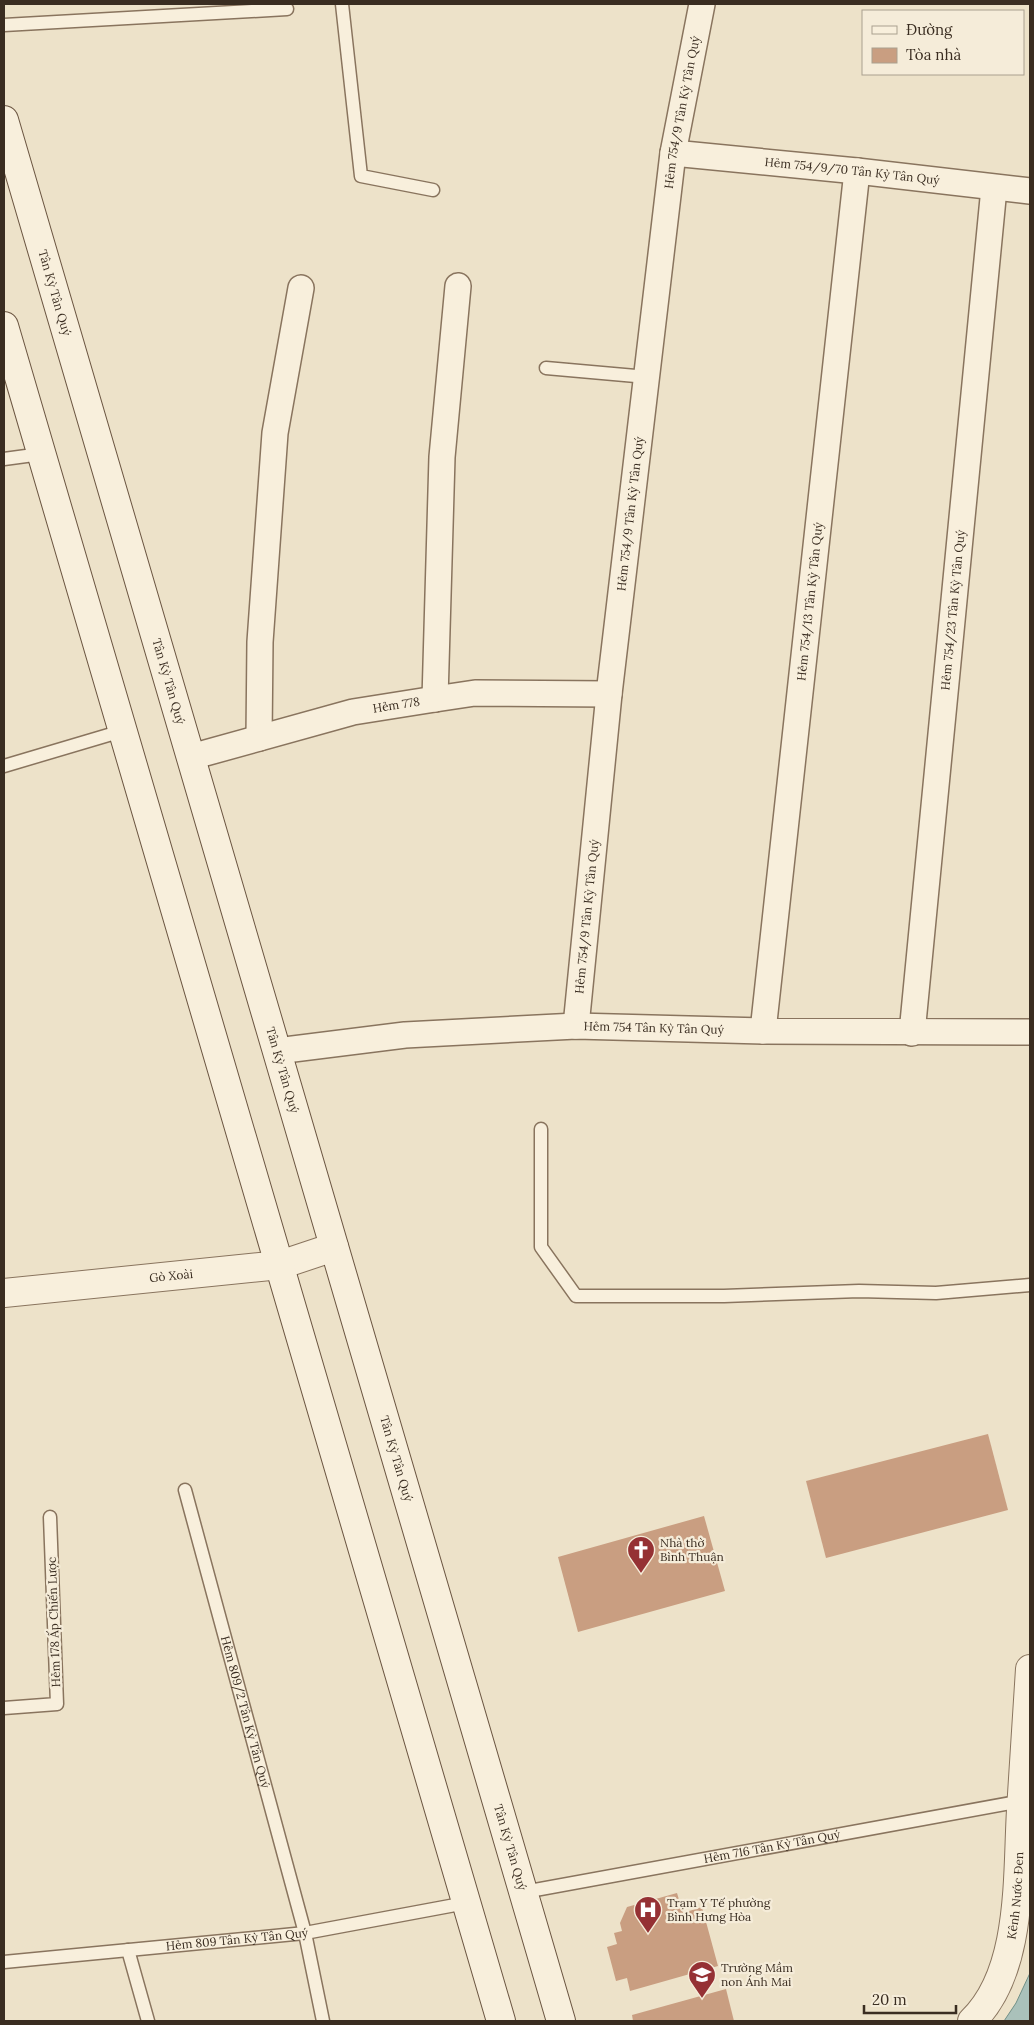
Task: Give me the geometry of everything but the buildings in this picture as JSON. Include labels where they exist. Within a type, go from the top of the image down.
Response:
[{"type":"main road","name":"Tân Kỳ Tân Quý","points":[[4,120],[562,2021]]},
{"type":"main road","points":[[4,326],[501,2021]]},
{"type":"main road","name":"Gò Xoài","points":[[4,1293],[280,1265],[334,1247]]},
{"type":"main road","name":"Kênh Nước Đen","points":[[972,2021],[991,1998],[1001,1976],[1014,1926],[1030,1669]]},
{"type":"street","name":"Hẻm 754/9 Tân Kỳ Tân Quý","points":[[576,1026],[609,694],[673,153],[702,4]]},
{"type":"street","name":"Hẻm 754/9/70 Tân Kỳ Tân Quý","points":[[673,153],[857,171],[1030,191]]},
{"type":"street","name":"Hẻm 754/13 Tân Kỳ Tân Quý","points":[[763,1031],[857,171]]},
{"type":"street","name":"Hẻm 754/23 Tân Kỳ Tân Quý","points":[[912,1033],[994,188]]},
{"type":"street","points":[[435,699],[442,457],[458,286]]},
{"type":"street","points":[[259,738],[260,642],[275,433],[301,288]]},
{"type":"street","name":"Hẻm 778","points":[[191,757],[353,712],[435,699],[475,694],[609,694]]},
{"type":"street","name":"Hẻm 754 Tân Kỳ Tân Quý","points":[[277,1051],[405,1035],[576,1026],[912,1033],[1030,1032]]},
{"type":"lane","points":[[342,4],[361,176],[433,190]]},
{"type":"lane","points":[[4,25],[286,9]]},
{"type":"lane","points":[[546,368],[646,377]]},
{"type":"lane","points":[[4,459],[41,454]]},
{"type":"lane","points":[[4,766],[122,731]]},
{"type":"lane","points":[[541,1129],[541,1247],[576,1296],[724,1296],[859,1291],[936,1292],[1030,1285]]},
{"type":"lane","name":"Hẻm 809/2 Tân Kỳ Tân Quý","points":[[185,1490],[305,1933],[323,2021]]},
{"type":"lane","name":"Hẻm 178 Ấp Chiến Lược","points":[[4,1708],[57,1704],[50,1517]]},
{"type":"lane","name":"Hẻm 716 Tân Kỳ Tân Quý","points":[[524,1892],[1022,1801]]},
{"type":"lane","name":"Hẻm 809 Tân Kỳ Tân Quý","points":[[4,1962],[305,1933],[466,1902]]},
{"type":"lane","points":[[128,1950],[148,2021]]},
{"type":"water","points":[[1030,1973],[1030,2021],[1004,2021],[1016,2003]]},
{"type":"place","name":"Nhà thờ Bình Thuận","points":[[641,1574]]},
{"type":"place","name":"Trạm Y Tế phường Bình Hưng Hòa","points":[[648,1934]]},
{"type":"place","name":"Trường Mầm non Ánh Mai","points":[[702,1999]]}]
